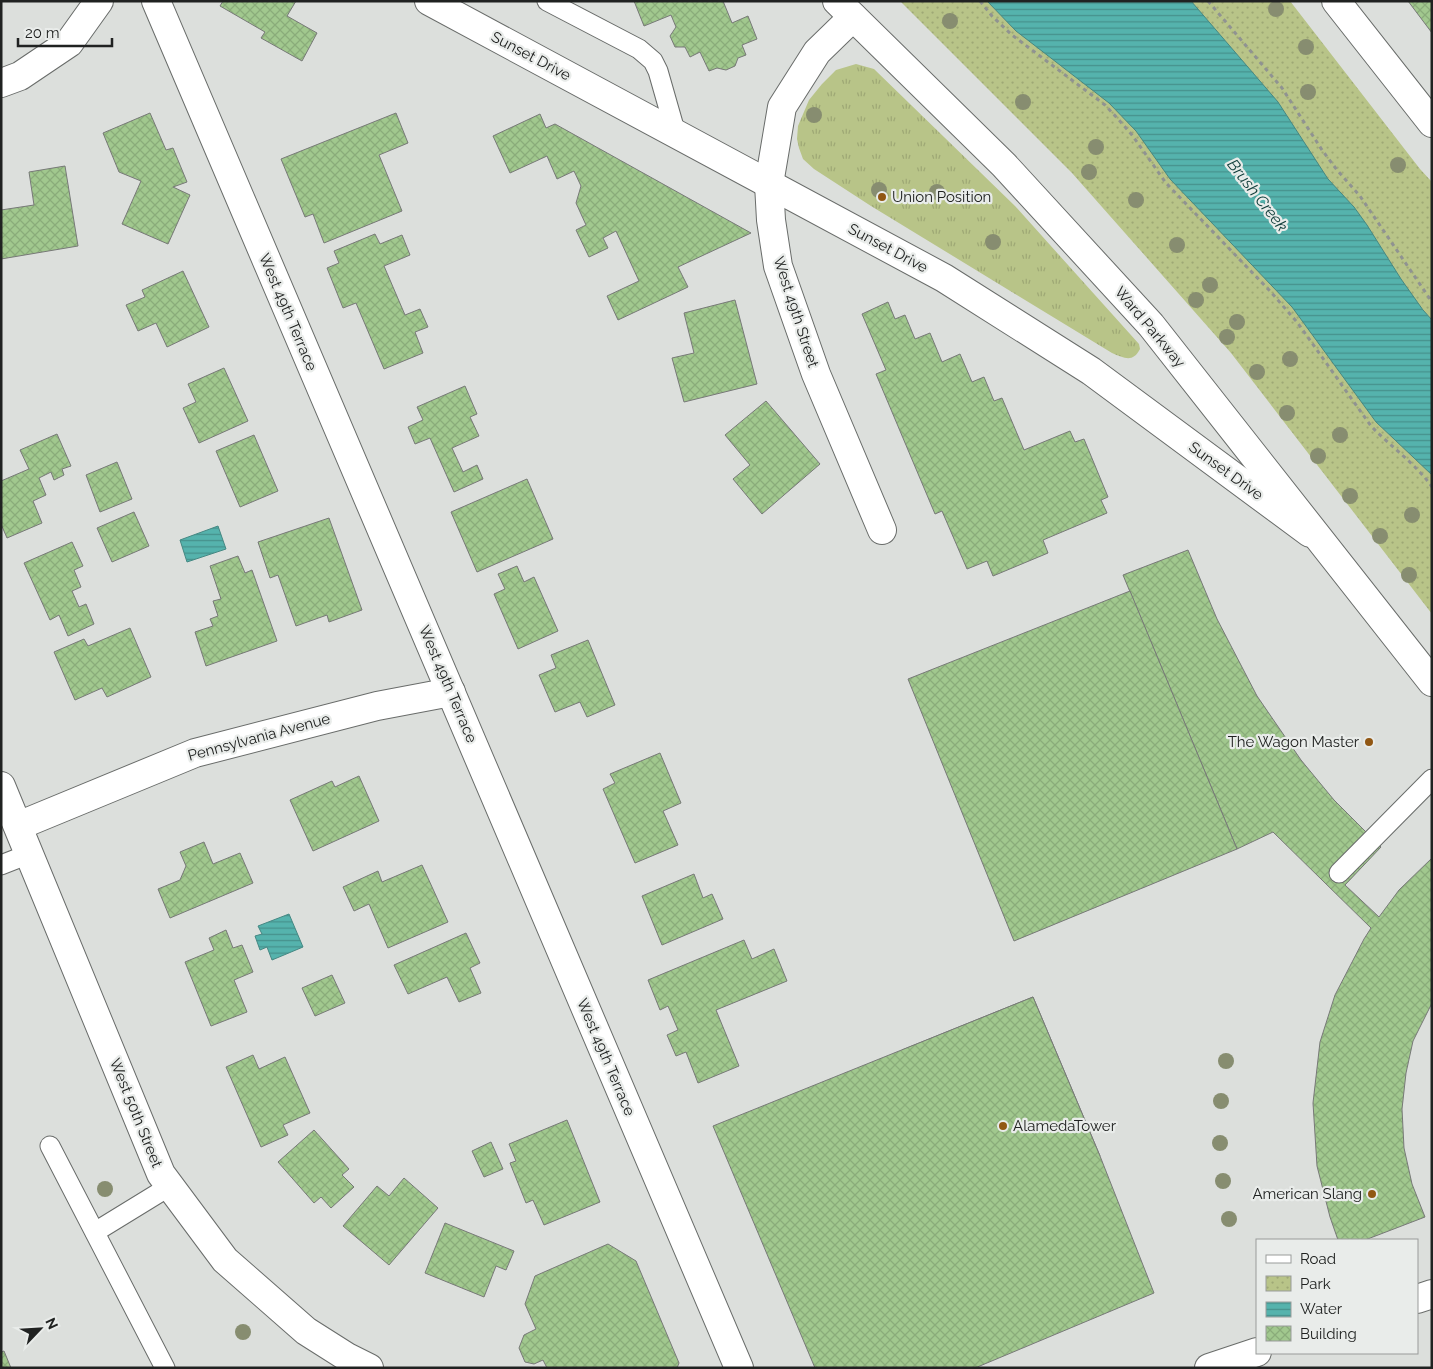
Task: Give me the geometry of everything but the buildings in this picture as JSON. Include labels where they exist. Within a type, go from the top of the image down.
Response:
[{"type":"main road","points":[[1,83],[20,76],[69,43],[99,1]]},
{"type":"main road","name":"West 49th Terrace","points":[[156,1],[739,1368]]},
{"type":"main road","name":"Sunset Drive","points":[[429,1],[944,278],[1091,371],[1319,540]]},
{"type":"main road","points":[[1336,1],[1428,112]]},
{"type":"main road","name":"West 49th Street","points":[[845,9],[782,107],[769,184],[771,220],[778,266],[816,374],[882,530]]},
{"type":"main road","name":"Ward Parkway","points":[[845,9],[1004,165],[1151,325],[1432,682]]},
{"type":"main road","name":"Pennsylvania Avenue","points":[[18,826],[196,753],[377,706],[451,692]]},
{"type":"main road","name":"West 50th Street","points":[[1,786],[160,1174],[225,1260],[306,1331],[347,1358],[369,1368]]},
{"type":"main road","points":[[1418,1299],[1432,1294]]},
{"type":"main road","points":[[1209,1368],[1256,1352]]},
{"type":"main road","points":[[1261,1354],[1264,1368]]},
{"type":"lane","points":[[547,1],[639,48],[654,61],[676,134]]},
{"type":"lane","points":[[1339,873],[1432,779]]},
{"type":"lane","points":[[1,865],[29,854]]},
{"type":"lane","points":[[50,1146],[165,1368]]},
{"type":"lane","points":[[95,1232],[170,1186]]},
{"type":"path","points":[[980,1],[992,16],[1012,35],[1105,106],[1119,120],[1166,182],[1276,297],[1297,322],[1371,426],[1425,477],[1432,487]]},
{"type":"path","points":[[1208,1],[1282,88],[1322,150],[1360,196],[1432,302]]},
{"type":"green space","points":[[900,1],[1290,1],[1432,182],[1432,614],[1231,353],[1072,173]]},
{"type":"green space","points":[[856,64],[874,69],[1015,206],[1139,344],[1140,349],[1134,356],[1124,358],[1112,353],[871,206],[814,169],[803,159],[797,139],[798,126],[809,100],[836,70]]},
{"type":"water","name":"Brush Creek","points":[[987,1],[1191,1],[1278,102],[1328,179],[1354,207],[1401,279],[1432,320],[1432,475],[1376,422],[1292,307],[1170,179],[1136,131],[1109,103],[1016,31]]},
{"type":"water","points":[[218,526],[226,549],[187,562],[180,540]]},
{"type":"water","points":[[289,914],[303,947],[272,960],[267,947],[260,950],[255,936],[262,934],[258,926]]},
{"type":"place","name":"Union Position","points":[[882,197]]},
{"type":"place","name":"The Wagon Master","points":[[1369,742]]},
{"type":"place","name":"AlamedaTower","points":[[1003,1126]]},
{"type":"place","name":"American Slang","points":[[1372,1194]]}]
